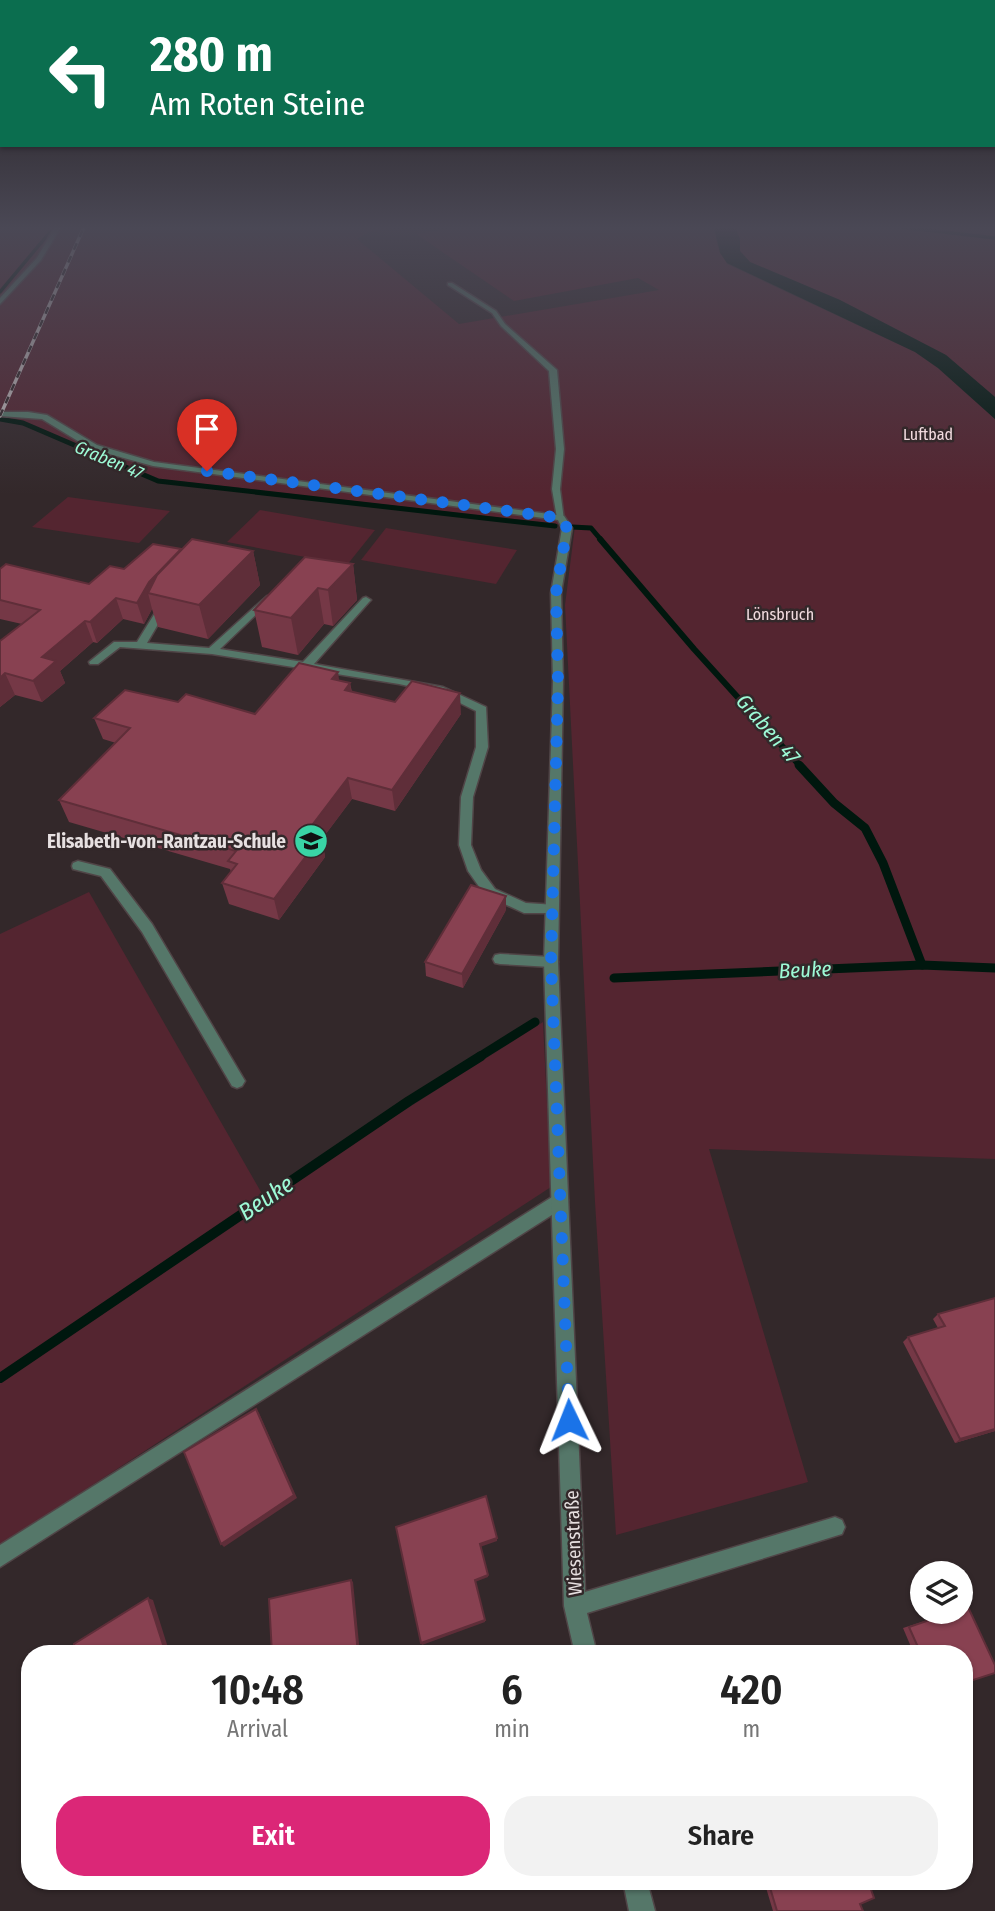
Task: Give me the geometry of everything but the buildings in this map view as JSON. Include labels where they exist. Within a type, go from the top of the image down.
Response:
[{"type":"street","name":"Wiesenstraße","points":[[497,316],[503,325],[553,370],[560,449],[556,489],[561,518],[567,528],[556,593],[558,682],[551,962],[575,1606],[584,1645]]},
{"type":"street","points":[[0,414],[44,417],[94,447],[153,464],[561,518]]},
{"type":"street","points":[[212,651],[272,593]]},
{"type":"street","points":[[140,646],[161,607],[170,598]]},
{"type":"street","points":[[306,666],[366,600]]},
{"type":"street","points":[[94,662],[118,644],[212,651],[443,690],[482,709],[482,747],[467,797],[465,845],[475,871],[490,892],[524,908],[551,909]]},
{"type":"street","points":[[78,866],[105,872],[148,928],[237,1081]]},
{"type":"street","points":[[500,959],[551,962]]},
{"type":"street","points":[[0,1557],[560,1200]]},
{"type":"street","name":"Wiesenstraße","points":[[575,1606],[835,1527]]},
{"type":"street","points":[[637,1890],[642,1911]]},
{"type":"green space","name":"Lönsbruch","points":[[0,316],[450,316],[459,324],[505,316],[838,316],[915,352],[938,368],[995,419],[995,1159],[709,1149],[808,1482],[616,1535],[595,1202],[565,605],[575,526],[160,479],[27,425],[0,420]]},
{"type":"green space","points":[[871,316],[995,316],[995,397],[946,355]]},
{"type":"green space","points":[[68,497],[170,511],[139,543],[32,527]]},
{"type":"green space","points":[[260,510],[375,530],[347,565],[227,542]]},
{"type":"green space","points":[[386,528],[517,550],[496,584],[361,560]]},
{"type":"green space","points":[[89,892],[265,1199],[543,1022],[551,1187],[0,1545],[0,934]]},
{"type":"shaded area","points":[[839,316],[871,316],[946,355],[995,397],[995,419],[938,368],[915,352]]},
{"type":"waterway","name":"Graben 47","points":[[0,419],[23,423],[158,481],[555,526]]},
{"type":"waterway","name":"Graben 47","points":[[572,527],[591,528],[602,541]]},
{"type":"waterway","name":"Graben 47","points":[[600,539],[694,649],[801,767]]},
{"type":"waterway","name":"Graben 47","points":[[799,765],[834,803],[865,828],[883,863],[922,965]]},
{"type":"waterway","name":"Beuke","points":[[614,978],[922,965]]},
{"type":"waterway","name":"Beuke","points":[[922,965],[995,968]]},
{"type":"waterway","name":"Beuke","points":[[479,1057],[535,1022]]},
{"type":"waterway","name":"Beuke","points":[[0,1378],[409,1101],[481,1056]]},
{"type":"railway","points":[[0,416],[44,316]]},
{"type":"place","name":"Elisabeth-von-Rantzau-Schule","points":[[311,841]]},
{"type":"route","points":[[207,471],[561,518],[567,528],[556,593],[558,682],[551,962],[569,1420]]},
{"type":"park label","name":"Luftbad","points":[[928,434]]}]
